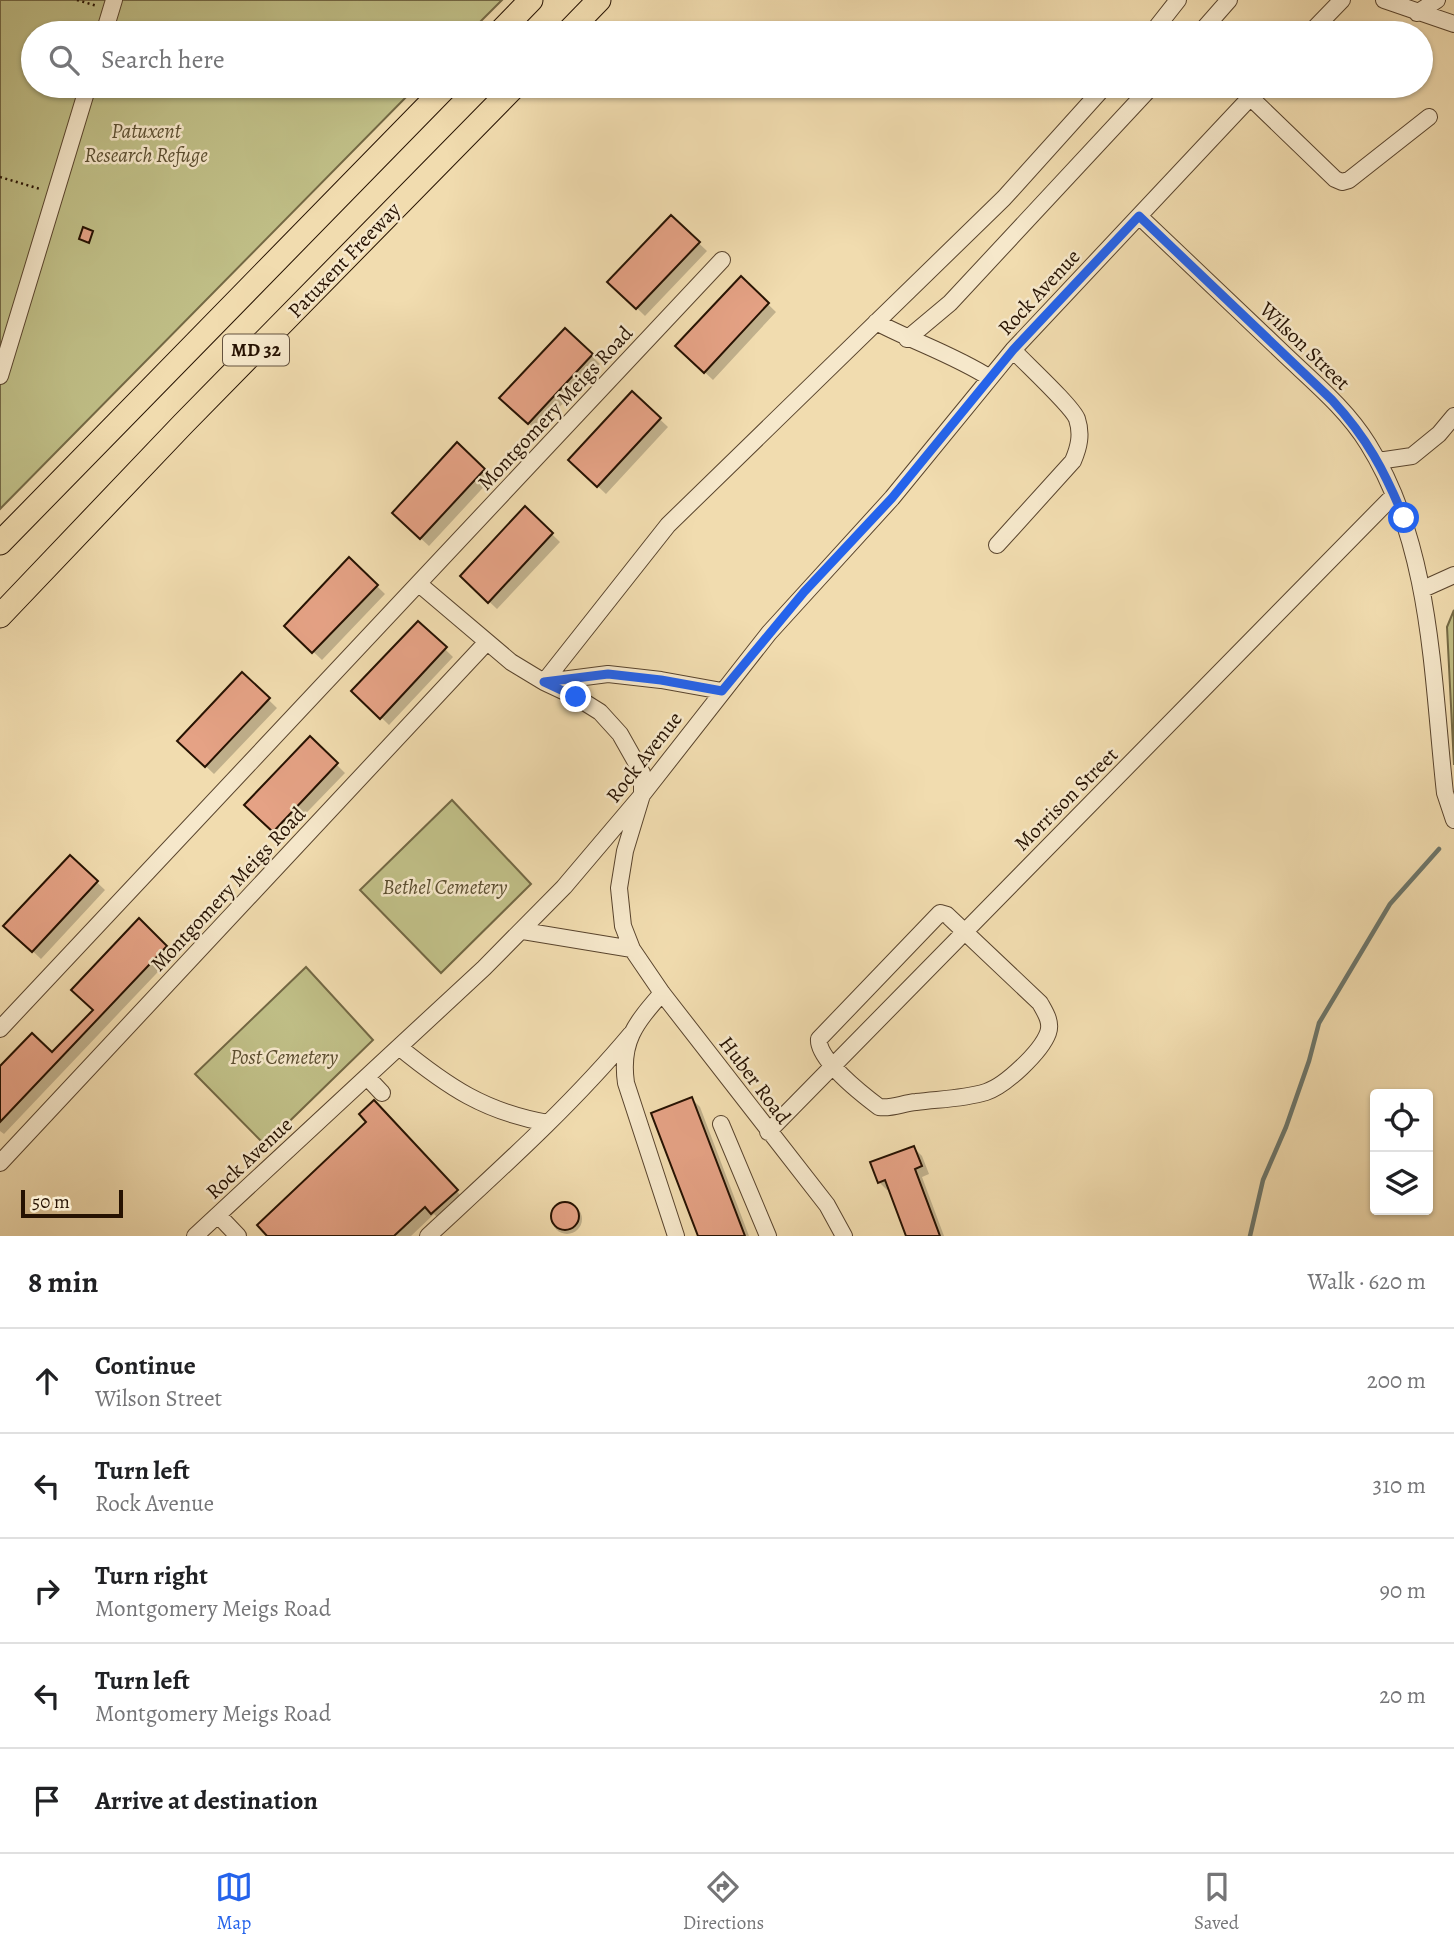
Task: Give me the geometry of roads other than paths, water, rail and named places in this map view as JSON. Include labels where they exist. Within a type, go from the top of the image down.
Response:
[{"type":"highway","points":[[511,21],[531,0]]},
{"type":"highway","points":[[579,21],[599,0]]},
{"type":"highway","name":"MD 32","points":[[0,543],[435,98]]},
{"type":"highway","name":"Patuxent Freeway","points":[[0,616],[183,424],[503,98]]},
{"type":"street","points":[[1161,21],[1178,0]]},
{"type":"street","points":[[1211,21],[1229,0]]},
{"type":"street","points":[[1322,21],[1342,0]]},
{"type":"street","points":[[1384,0],[1454,24]]},
{"type":"street","points":[[1418,13],[1437,0]]},
{"type":"street","points":[[0,376],[84,98]]},
{"type":"street","points":[[544,682],[668,525],[1004,198],[1094,98]]},
{"type":"street","points":[[907,339],[950,303],[1141,98]]},
{"type":"street","name":"Rock Avenue","points":[[195,1236],[523,931],[564,887],[642,795],[722,691],[804,592],[892,498],[1013,350],[1250,98]]},
{"type":"street","points":[[1261,98],[1335,179],[1342,182],[1349,180],[1429,117]]},
{"type":"street","name":"Wilson Street","points":[[1139,216],[1332,400],[1355,426],[1378,461],[1404,518],[1423,589],[1445,793],[1454,820]]},
{"type":"street","name":"Montgomery Meigs Road","points":[[0,1029],[722,260]]},
{"type":"street","points":[[876,322],[907,339],[962,360],[990,378]]},
{"type":"street","points":[[997,545],[1073,461],[1079,447],[1080,430],[1076,415],[1013,350]]},
{"type":"street","points":[[1378,461],[1412,456],[1439,434],[1454,416]]},
{"type":"street","name":"Morrison Street","points":[[768,1132],[1394,495]]},
{"type":"street","points":[[1423,589],[1454,575]]},
{"type":"street","points":[[419,584],[510,662],[600,712],[620,734],[642,773],[642,795]]},
{"type":"street","name":"Montgomery Meigs Road","points":[[0,1163],[486,643]]},
{"type":"street","points":[[544,682],[608,674],[722,691]]},
{"type":"street","name":"Huber Road","points":[[642,795],[625,851],[619,888],[623,926],[632,949],[662,993],[827,1205],[844,1236]]},
{"type":"street","points":[[940,913],[947,915],[1040,1003],[1049,1020],[1049,1032],[1016,1073],[988,1091],[948,1100],[879,1107],[833,1066],[820,1049],[819,1039],[940,913]]},
{"type":"street","points":[[523,931],[632,949]]},
{"type":"street","points":[[428,1236],[548,1123],[610,1058],[662,993]]},
{"type":"street","points":[[631,1034],[623,1066],[626,1083],[676,1236]]},
{"type":"street","points":[[399,1047],[450,1086],[485,1106],[520,1118],[548,1123]]},
{"type":"street","points":[[367,1077],[382,1093]]},
{"type":"street","points":[[721,1124],[768,1236]]},
{"type":"street","points":[[218,1215],[238,1236]]},
{"type":"waterway","points":[[1250,1236],[1263,1180],[1286,1127],[1319,1023],[1390,904],[1439,849]]},
{"type":"park label","name":"Patuxent Research Refuge","points":[[146,143]]},
{"type":"park label","name":"Bethel Cemetery","points":[[445,887]]},
{"type":"park label","name":"Post Cemetery","points":[[284,1057]]}]
